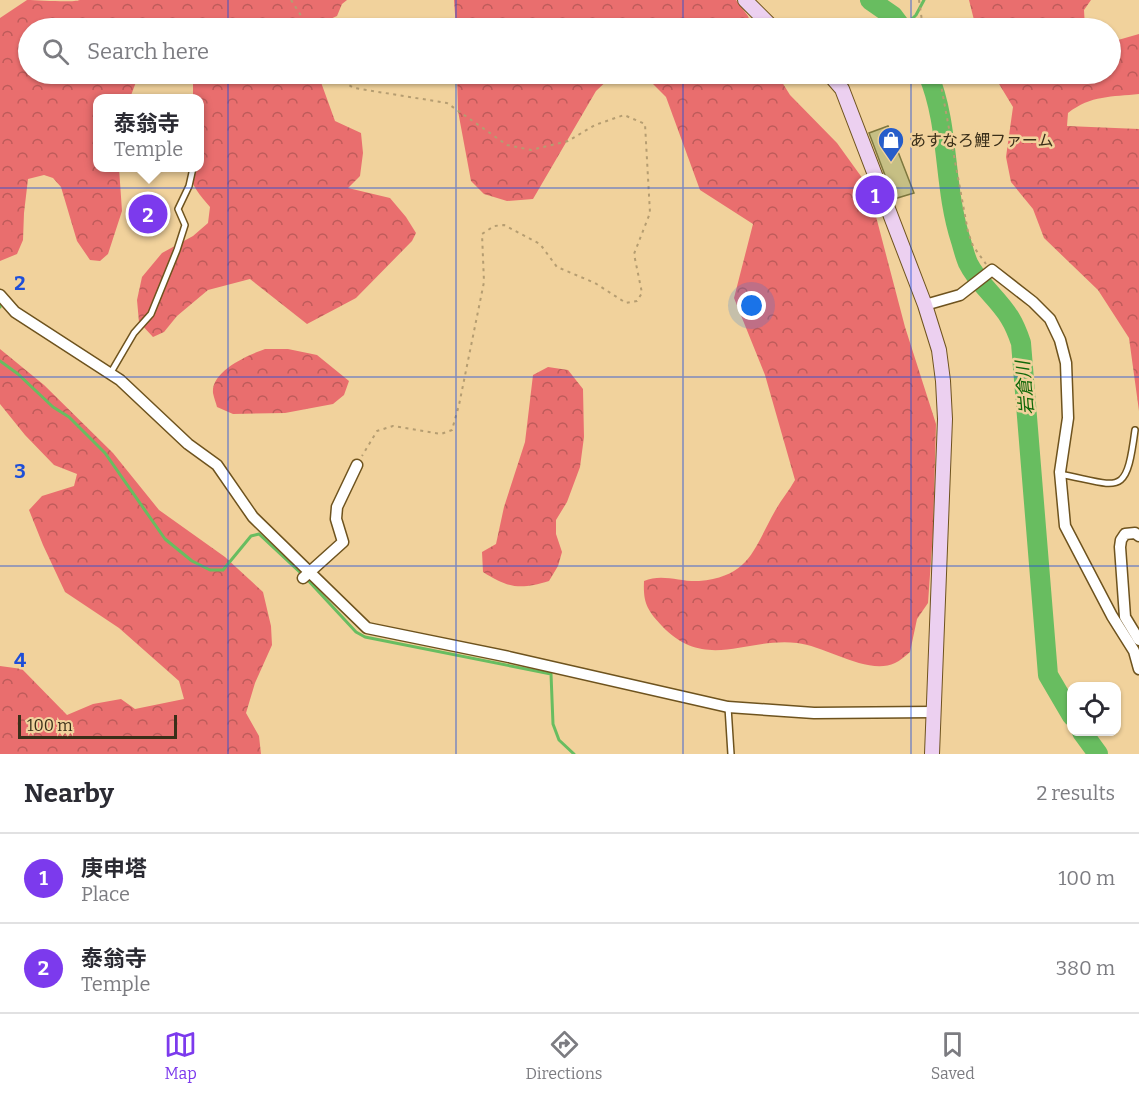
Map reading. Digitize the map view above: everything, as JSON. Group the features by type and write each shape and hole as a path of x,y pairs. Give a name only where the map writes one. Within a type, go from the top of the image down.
{"street":[{"path":"745,0 763,18"},
{"path":"838,84 842,89 925,305 939,350 944,381 945,419 932,754"},
{"path":"925,305 960,295 989,272 1033,302 1050,319 1060,340 1066,363 1068,418 1060,474 1065,526 1112,616 1134,651 1139,669"},
{"path":"0,295 15,312 120,380 188,444 217,465 253,517 306,575 358,621 374,630 509,657 728,707 814,713 934,712"},
{"path":"306,575 343,542 336,519 337,507 357,465"},
{"path":"1139,536 1135,533 1125,534 1120,547 1125,617 1139,640"}],"lane":[{"path":"110,374 134,333 151,314 185,225 178,209 193,172"},
{"path":"1060,474 1112,484 1121,481 1128,470 1135,430"},
{"path":"728,707 731,754"}],"path":[{"path":"291,0 303,18"},
{"path":"919,0 922,18"},
{"path":"347,84 354,88 447,103 507,145 531,150 567,141 595,125 624,115 645,124 650,213 634,254 642,293 637,301 626,303 595,283 556,267 540,244 504,225 494,226 482,234 484,282 452,430 441,434 393,426 377,431 357,465"},
{"path":"941,84 968,232 979,257 989,272"}],"green space":[{"path":"27,0 347,0 342,4 337,16 333,18 18,18 18,84 135,84 132,94 93,94 93,172 119,172 122,211 108,254 100,261 90,260 77,241 61,187 53,178 44,175 28,179 23,240 17,254 0,261 0,18"},
{"path":"454,0 736,0 749,18 455,18"},
{"path":"969,0 1091,0 1084,10 1084,18 974,18"},
{"path":"1139,34 1139,94 1102,98 1085,103 1068,113 1067,126 1139,129 1139,411 1129,338 1098,290 1044,238 1033,209 1011,182 1006,157 1013,107 999,84 1121,84 1121,39"},
{"path":"193,84 322,84 335,121 361,133 363,153 360,176 348,188 390,198 416,233 412,241 356,298 307,324 250,279 208,290 177,316 164,332 153,337 139,322 137,300 142,277 162,253 193,236 208,223 210,207 196,189 190,174 190,172 204,172 204,94 193,94"},
{"path":"457,84 603,84 596,91 533,199 507,201 484,194 471,181 458,111"},
{"path":"653,84 783,84 790,95 837,143 868,186 905,327 936,424 933,532 928,603 917,619 910,652 895,663 872,666 797,643 778,642 727,650 694,647 678,640 662,626 647,606 644,581 664,578 699,581 716,578 740,567 755,549 777,507 795,480 765,375 734,298 753,224 700,190 666,97"},
{"path":"0,349 44,385 113,453 159,510 225,557 263,592 271,626 272,645 255,683 246,713 259,736 261,754 0,754 0,666 22,669 67,715 93,704 121,699 135,709 184,699 179,681 119,628 65,592 29,510 42,496 74,486 77,474 54,465 25,435 0,404"},
{"path":"265,349 288,349 317,355 349,381 344,395 333,404 285,413 233,414 217,407 213,393 218,378 232,365"},
{"path":"548,367 568,370 583,389 584,437 580,467 567,502 556,520 556,534 562,552 558,566 549,581 530,586 514,586 483,572 482,552 496,544 504,507 525,442 533,375"}],"building":[{"name":"あすなろ鯉ファーム","path":"888,126 914,193 894,199 869,133"}],"waterway":[{"name":"岩倉川","path":"870,0 894,18"},
{"path":"913,18 924,0"},
{"name":"岩倉川","path":"932,84 940,114 955,220 966,258 977,278 1010,318 1021,343 1048,675 1067,707"},
{"path":"0,361 18,374 53,407 69,417 105,453 165,539 192,561 210,570 223,570 251,536 259,534 305,577 356,632 365,637 551,674 553,724 559,740 574,754"},
{"name":"岩倉川","path":"1085,736 1098,754"}],"place":[{"name":"あすなろ鯉ファーム","path":"891,163"},
{"name":"庚申塔","path":"875,195"},
{"name":"泰翁寺","path":"148,214"}]}
